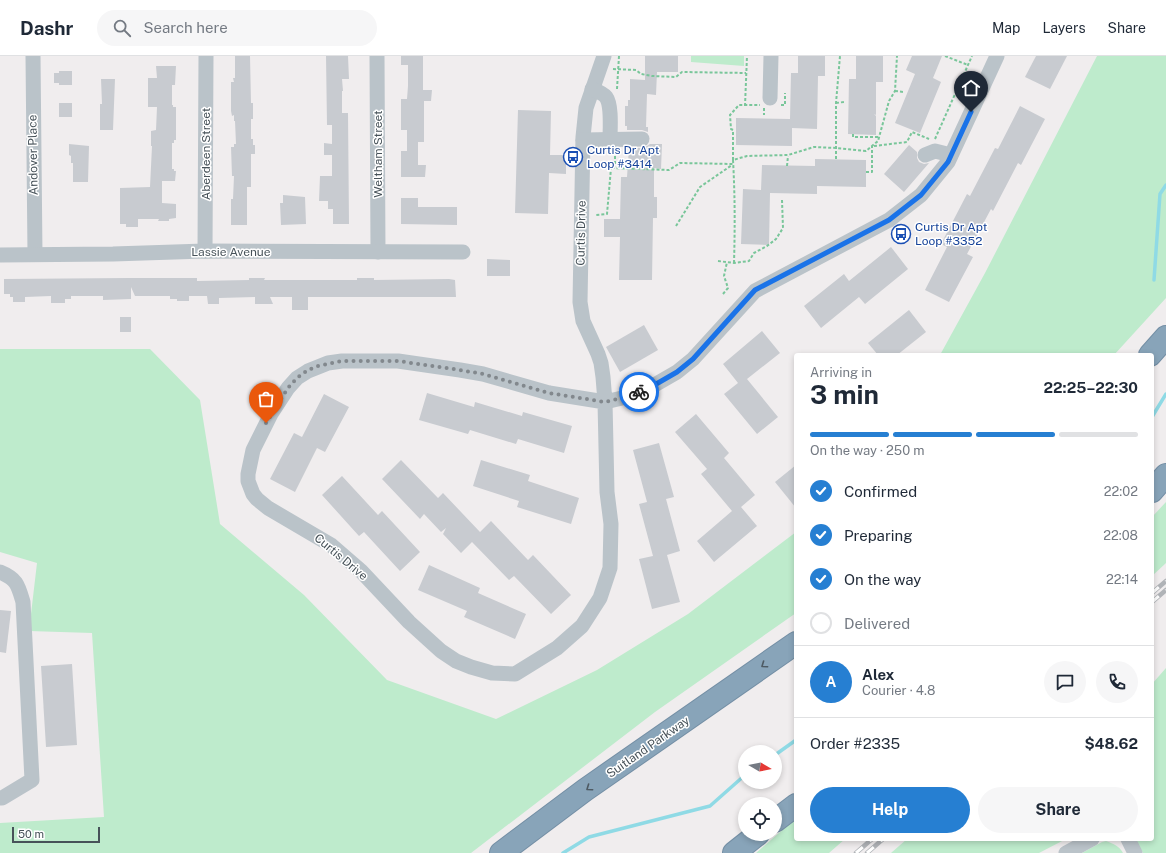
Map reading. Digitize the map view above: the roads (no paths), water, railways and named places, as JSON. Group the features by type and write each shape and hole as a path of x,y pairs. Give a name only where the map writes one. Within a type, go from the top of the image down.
{"highway":[{"path":"1152,353 1166,337"},
{"path":"1154,489 1166,475"},
{"name":"Suitland Parkway","path":"501,853 585,790 794,644"},
{"path":"782,816 794,807"},
{"path":"734,853 749,841"}],"street":[{"name":"Andover Place","path":"33,56 35,254"},
{"name":"Aberdeen Street","path":"206,56 206,251"},
{"name":"Weltham Street","path":"377,56 378,252"},
{"path":"770,98 771,56"},
{"name":"Curtis Drive","path":"602,61 586,108 583,140 580,302 583,320 598,354 603,376 605,402 607,492 611,524 610,568 600,598 582,626 557,648 515,674 492,673 456,661 441,651 409,622 361,572 331,545 268,508 257,499 248,481 249,463 253,450 271,414 288,388 297,378 308,370 342,361 398,361 452,368 483,374 549,393 605,402 622,398 651,387 677,372 693,359 755,290 889,220 921,195 948,162 997,56"},
{"path":"592,89 607,98 609,104 610,140"},
{"path":"583,140 642,139"},
{"path":"925,155 935,151 951,155"},
{"name":"Lassie Avenue","path":"0,255 206,251 463,252"},
{"path":"0,572 8,575 18,585 23,602 32,780 0,798"},
{"path":"1066,853 1088,841"},
{"path":"1129,841 1135,853"}],"waterway":[{"path":"1154,280 1160,194 1166,185"},
{"path":"1154,414 1166,394"},
{"path":"782,750 794,741"},
{"path":"563,853 589,837 710,806 738,781"}],"railway":[{"path":"1154,591 1166,581"},
{"path":"1154,600 1166,590"},
{"path":"856,853 870,841"},
{"path":"867,853 881,841"}],"place":[{"name":"Curtis Dr Apt Loop #3414","path":"573,157"},
{"name":"Curtis Dr Apt Loop #3352","path":"901,234"}]}
